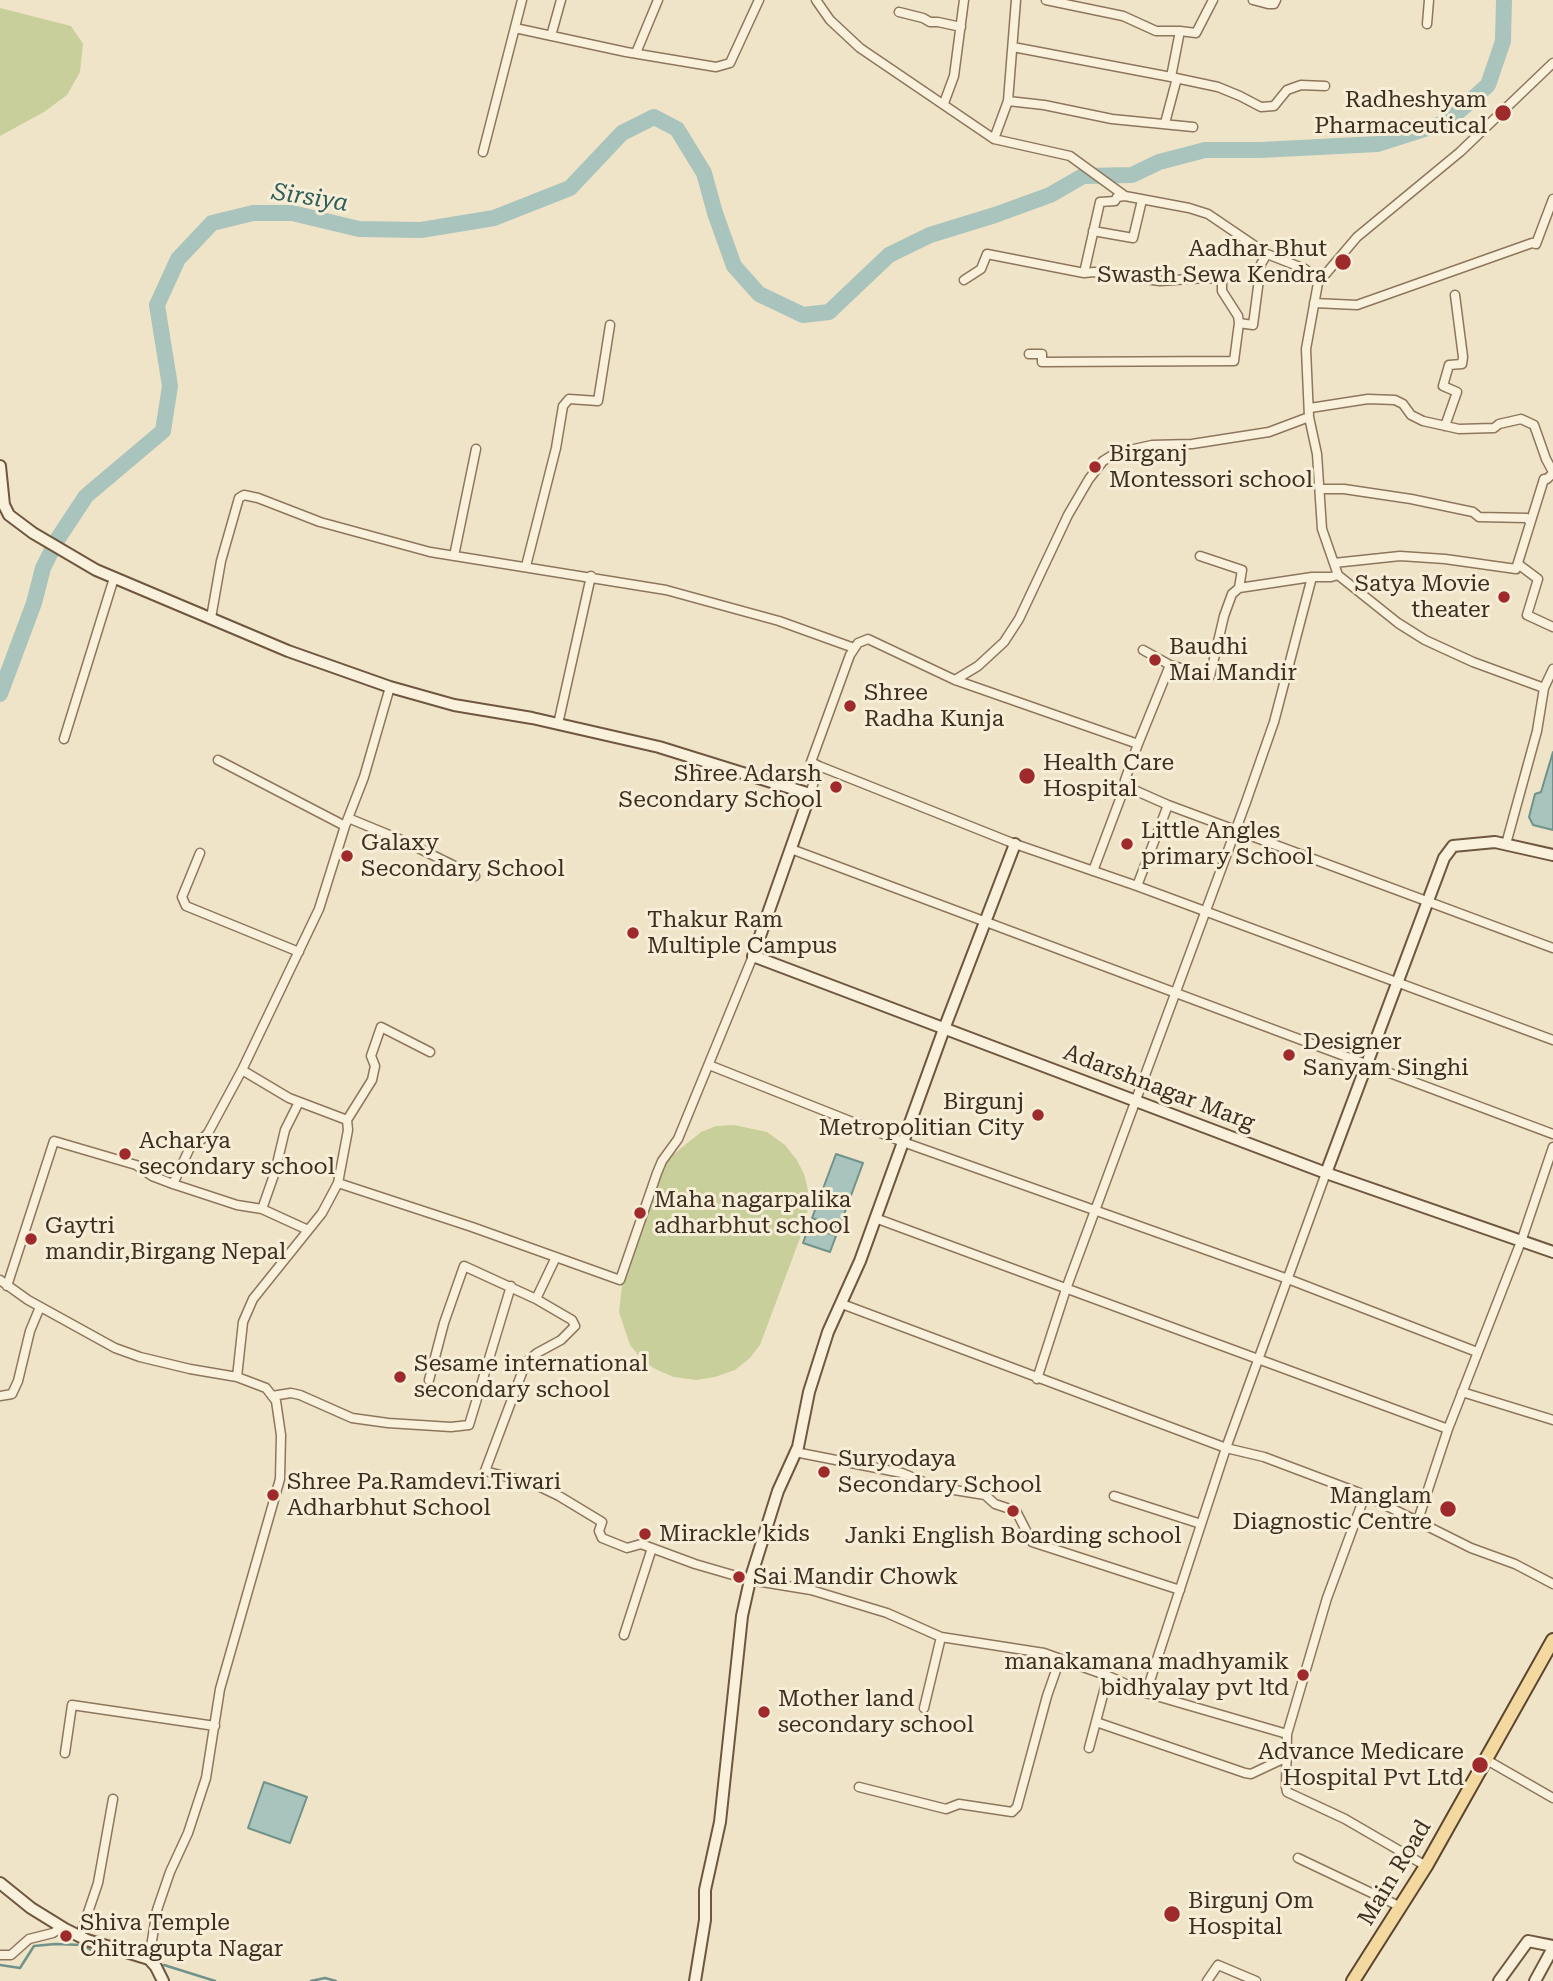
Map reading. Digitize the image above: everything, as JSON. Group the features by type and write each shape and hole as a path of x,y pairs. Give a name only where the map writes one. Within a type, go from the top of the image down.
{"main road":[{"name":"Main Road","path":"1353,1981 1426,1866 1553,1640"}],"street":[{"path":"483,152 522,0"},
{"path":"551,36 561,0"},
{"path":"636,53 657,0"},
{"path":"514,28 716,66 730,63 759,0"},
{"path":"816,0 830,20 860,48 994,139 1070,156 1122,195 1208,214 1267,254 1305,269 1318,283"},
{"path":"944,103 954,76 964,0"},
{"path":"994,139 1008,101 1016,0"},
{"path":"1046,0 1123,16 1156,31 1196,33 1213,0"},
{"path":"1253,0 1268,4 1275,4 1276,0"},
{"path":"1426,24 1429,0"},
{"path":"899,12 930,22 961,27"},
{"path":"1165,124 1180,31"},
{"path":"1013,47 1174,77 1218,88 1261,107 1274,106 1287,90 1301,85 1325,86"},
{"path":"1544,688 1473,662 1425,640 1398,623 1338,575 1322,529 1317,454 1309,412 1306,349 1318,283 1357,237 1460,152 1553,62"},
{"path":"1008,101 1044,105 1112,119 1193,127"},
{"path":"1084,273 1100,202 1115,201 1122,195"},
{"path":"1314,303 1357,305 1448,271 1532,243 1536,244 1553,199"},
{"path":"1093,230 1133,237 1142,200"},
{"path":"964,280 981,269 987,254 1084,273 1160,281 1222,279 1222,291 1238,316 1234,361 1042,362 1042,354 1029,354"},
{"path":"1239,323 1254,325 1261,264 1267,254"},
{"path":"1445,426 1457,392 1443,386 1449,365 1462,364 1463,357 1455,295"},
{"path":"526,566 556,448 563,406 569,399 598,401 610,325"},
{"path":"955,680 978,666 1004,642 1019,619 1068,515 1089,479 1103,461 1116,453 1152,445 1192,444 1269,432 1309,412 1368,399 1395,400 1411,415 1423,421 1459,429 1494,428 1499,424 1521,419 1534,425 1553,472 1548,479 1544,479 1516,569 1400,556 1334,563"},
{"path":"454,556 476,449"},
{"path":"0,466 4,505 9,515 33,533 96,570 288,651 390,687 454,705 558,724 659,747 810,794"},
{"path":"1320,489 1344,489 1411,499 1473,512 1479,517 1527,518 1530,522"},
{"path":"211,618 221,561 239,498 244,495 320,522 400,545 666,590 779,621 854,648"},
{"path":"1143,650 1170,665 1210,676 1224,617 1233,594 1239,588 1242,570 1200,556"},
{"path":"1518,564 1538,579 1527,615 1553,627"},
{"path":"1239,588 1338,575"},
{"path":"558,724 592,576"},
{"path":"1037,1379 1066,1289 1236,830 1273,722 1312,577"},
{"path":"64,739 114,578"},
{"path":"1138,744 955,680 868,639 854,648 811,762 1016,844 1553,1040"},
{"path":"1093,871 1138,744 1170,665"},
{"path":"1506,844 1537,731 1544,688 1553,669"},
{"path":"173,1184 193,1141 201,1140 208,1133 242,1070 319,909 364,777 390,687"},
{"path":"218,760 347,822 404,841 475,876"},
{"path":"338,1183 620,1280 657,1173 678,1139 753,956 819,766"},
{"path":"1125,786 1168,805 1553,948"},
{"path":"1137,886 1168,805"},
{"path":"1146,1693 1226,1448 1444,858 1453,846 1494,842 1553,855"},
{"path":"695,1981 705,1915 705,1890 720,1822 730,1712 742,1616 750,1580 778,1491 795,1452 809,1391 828,1332 842,1304 1016,844"},
{"path":"791,849 1553,1134"},
{"path":"200,853 182,897 186,905 299,952"},
{"name":"Adarshnagar Marg","path":"753,956 1326,1173 1553,1252"},
{"path":"237,1377 243,1322 253,1299 322,1213 338,1183 348,1121 372,1080 375,1066 371,1056 381,1027 430,1052"},
{"path":"709,1065 903,1142 1287,1279 1478,1352"},
{"path":"242,1070 299,1102 348,1121"},
{"path":"262,1209 275,1172 285,1130 299,1102"},
{"path":"149,1959 157,1910 206,1779 220,1689 280,1479 281,1435 276,1401 266,1388 237,1377 190,1369 115,1348 40,1307 4,1283 54,1141 136,1165 152,1176 237,1205 262,1209 308,1230"},
{"path":"1418,1520 1448,1429 1522,1239 1553,1147"},
{"path":"875,1218 1448,1429"},
{"path":"536,1299 556,1257"},
{"path":"429,1380 444,1323 464,1266 536,1299 572,1321 575,1326 561,1340 526,1362 485,1471 534,1484 559,1496 602,1522 599,1531 602,1538 626,1548 642,1544 750,1580 823,1594 887,1613 941,1637 1044,1653 1146,1693 1287,1734"},
{"path":"272,1396 291,1393 300,1395 352,1418 451,1427 469,1425 511,1286"},
{"path":"842,1304 1037,1379 1226,1448 1264,1457 1364,1495 1471,1548 1514,1564 1553,1584"},
{"path":"0,1396 12,1394 19,1381 30,1331 40,1307"},
{"path":"1462,1392 1553,1420"},
{"path":"795,1452 902,1473 936,1487 985,1495 995,1504 1016,1510 1032,1542 1180,1590"},
{"path":"1364,1495 1327,1598 1287,1734 1287,1792 1345,1819 1426,1866"},
{"path":"1114,1496 1201,1524"},
{"path":"624,1635 652,1548"},
{"path":"924,1708 941,1637"},
{"path":"859,1787 946,1809 959,1804 1013,1812 1017,1807 1047,1696 1060,1659"},
{"path":"1089,1748 1108,1676"},
{"path":"65,1753 72,1705 215,1726"},
{"path":"1096,1722 1245,1773 1251,1774 1286,1758"},
{"path":"1486,1759 1553,1798"},
{"path":"80,1936 98,1883 113,1799"},
{"path":"1298,1858 1399,1906"},
{"path":"0,1883 31,1908 62,1927 80,1936 149,1959 163,1981"},
{"path":"0,1955 11,1955 29,1939 53,1933 62,1927"},
{"path":"1499,1981 1528,1941 1553,1947 1535,1981"},
{"path":"1207,1981 1218,1965 1256,1981"}],"green space":[{"path":"0,8 71,26 83,44 80,72 67,95 44,112 0,136"},
{"path":"734,1125 767,1132 785,1145 797,1160 808,1190 808,1209 803,1230 760,1345 750,1358 735,1370 715,1377 696,1380 674,1377 643,1361 630,1345 619,1312 623,1276 662,1169 669,1158 701,1132 716,1126"}],"water":[{"path":"1553,752 1553,830 1533,825 1529,817 1535,794 1541,792"},
{"path":"836,1154 863,1163 839,1228 812,1218"},
{"path":"809,1226 836,1236 830,1252 803,1243"},
{"path":"264,1782 307,1797 290,1843 248,1828"}],"waterway":[{"name":"Sirsiya","path":"0,694 34,603 43,568 57,540 86,496 163,431 170,386 157,305 178,259 212,223 253,213 292,213 359,229 421,230 494,218 570,188 622,133 654,117 677,129 704,173 734,266 759,294 803,315 829,312 889,255 930,235 1050,195 1083,176 1132,175 1159,162 1205,150 1378,144 1447,122 1488,85 1503,41 1504,0"},
{"path":"0,1965 20,1968 34,1946 55,1944 82,1945 91,1950 120,1955"},
{"path":"164,1965 215,1981"},
{"path":"311,1981 325,1978 336,1981"}],"place":[{"name":"Radheshyam Pharmaceutical","path":"1503,113"},
{"name":"Aadhar Bhut Swasth Sewa Kendra","path":"1343,262"},
{"name":"Birganj Montessori school","path":"1095,467"},
{"name":"Satya Movie theater","path":"1504,597"},
{"name":"Baudhi Mai Mandir","path":"1155,660"},
{"name":"Shree Radha Kunja","path":"850,706"},
{"name":"Health Care Hospital","path":"1027,776"},
{"name":"Shree Adarsh Secondary School","path":"836,787"},
{"name":"Little Angles primary School","path":"1127,844"},
{"name":"Galaxy Secondary School","path":"347,856"},
{"name":"Thakur Ram Multiple Campus","path":"633,933"},
{"name":"Designer Sanyam Singhi","path":"1289,1055"},
{"name":"Birgunj Metropolitian City","path":"1038,1115"},
{"name":"Acharya secondary school","path":"125,1154"},
{"name":"Maha nagarpalika adharbhut school","path":"640,1213"},
{"name":"Gaytri mandir,Birgang Nepal","path":"31,1239"},
{"name":"Sesame international secondary school","path":"400,1377"},
{"name":"Suryodaya Secondary School","path":"824,1472"},
{"name":"Shree Pa.Ramdevi.Tiwari Adharbhut School","path":"273,1495"},
{"name":"Manglam Diagnostic Centre","path":"1448,1509"},
{"name":"Janki English Boarding school","path":"1013,1511"},
{"name":"Mirackle kids","path":"645,1534"},
{"name":"Sai Mandir Chowk","path":"739,1577"},
{"name":"manakamana madhyamik bidhyalay pvt ltd","path":"1303,1675"},
{"name":"Mother land secondary school","path":"764,1712"},
{"name":"Advance Medicare Hospital Pvt Ltd","path":"1480,1765"},
{"name":"Birgunj Om Hospital","path":"1172,1914"},
{"name":"Shiva Temple Chitragupta Nagar","path":"66,1936"}]}
